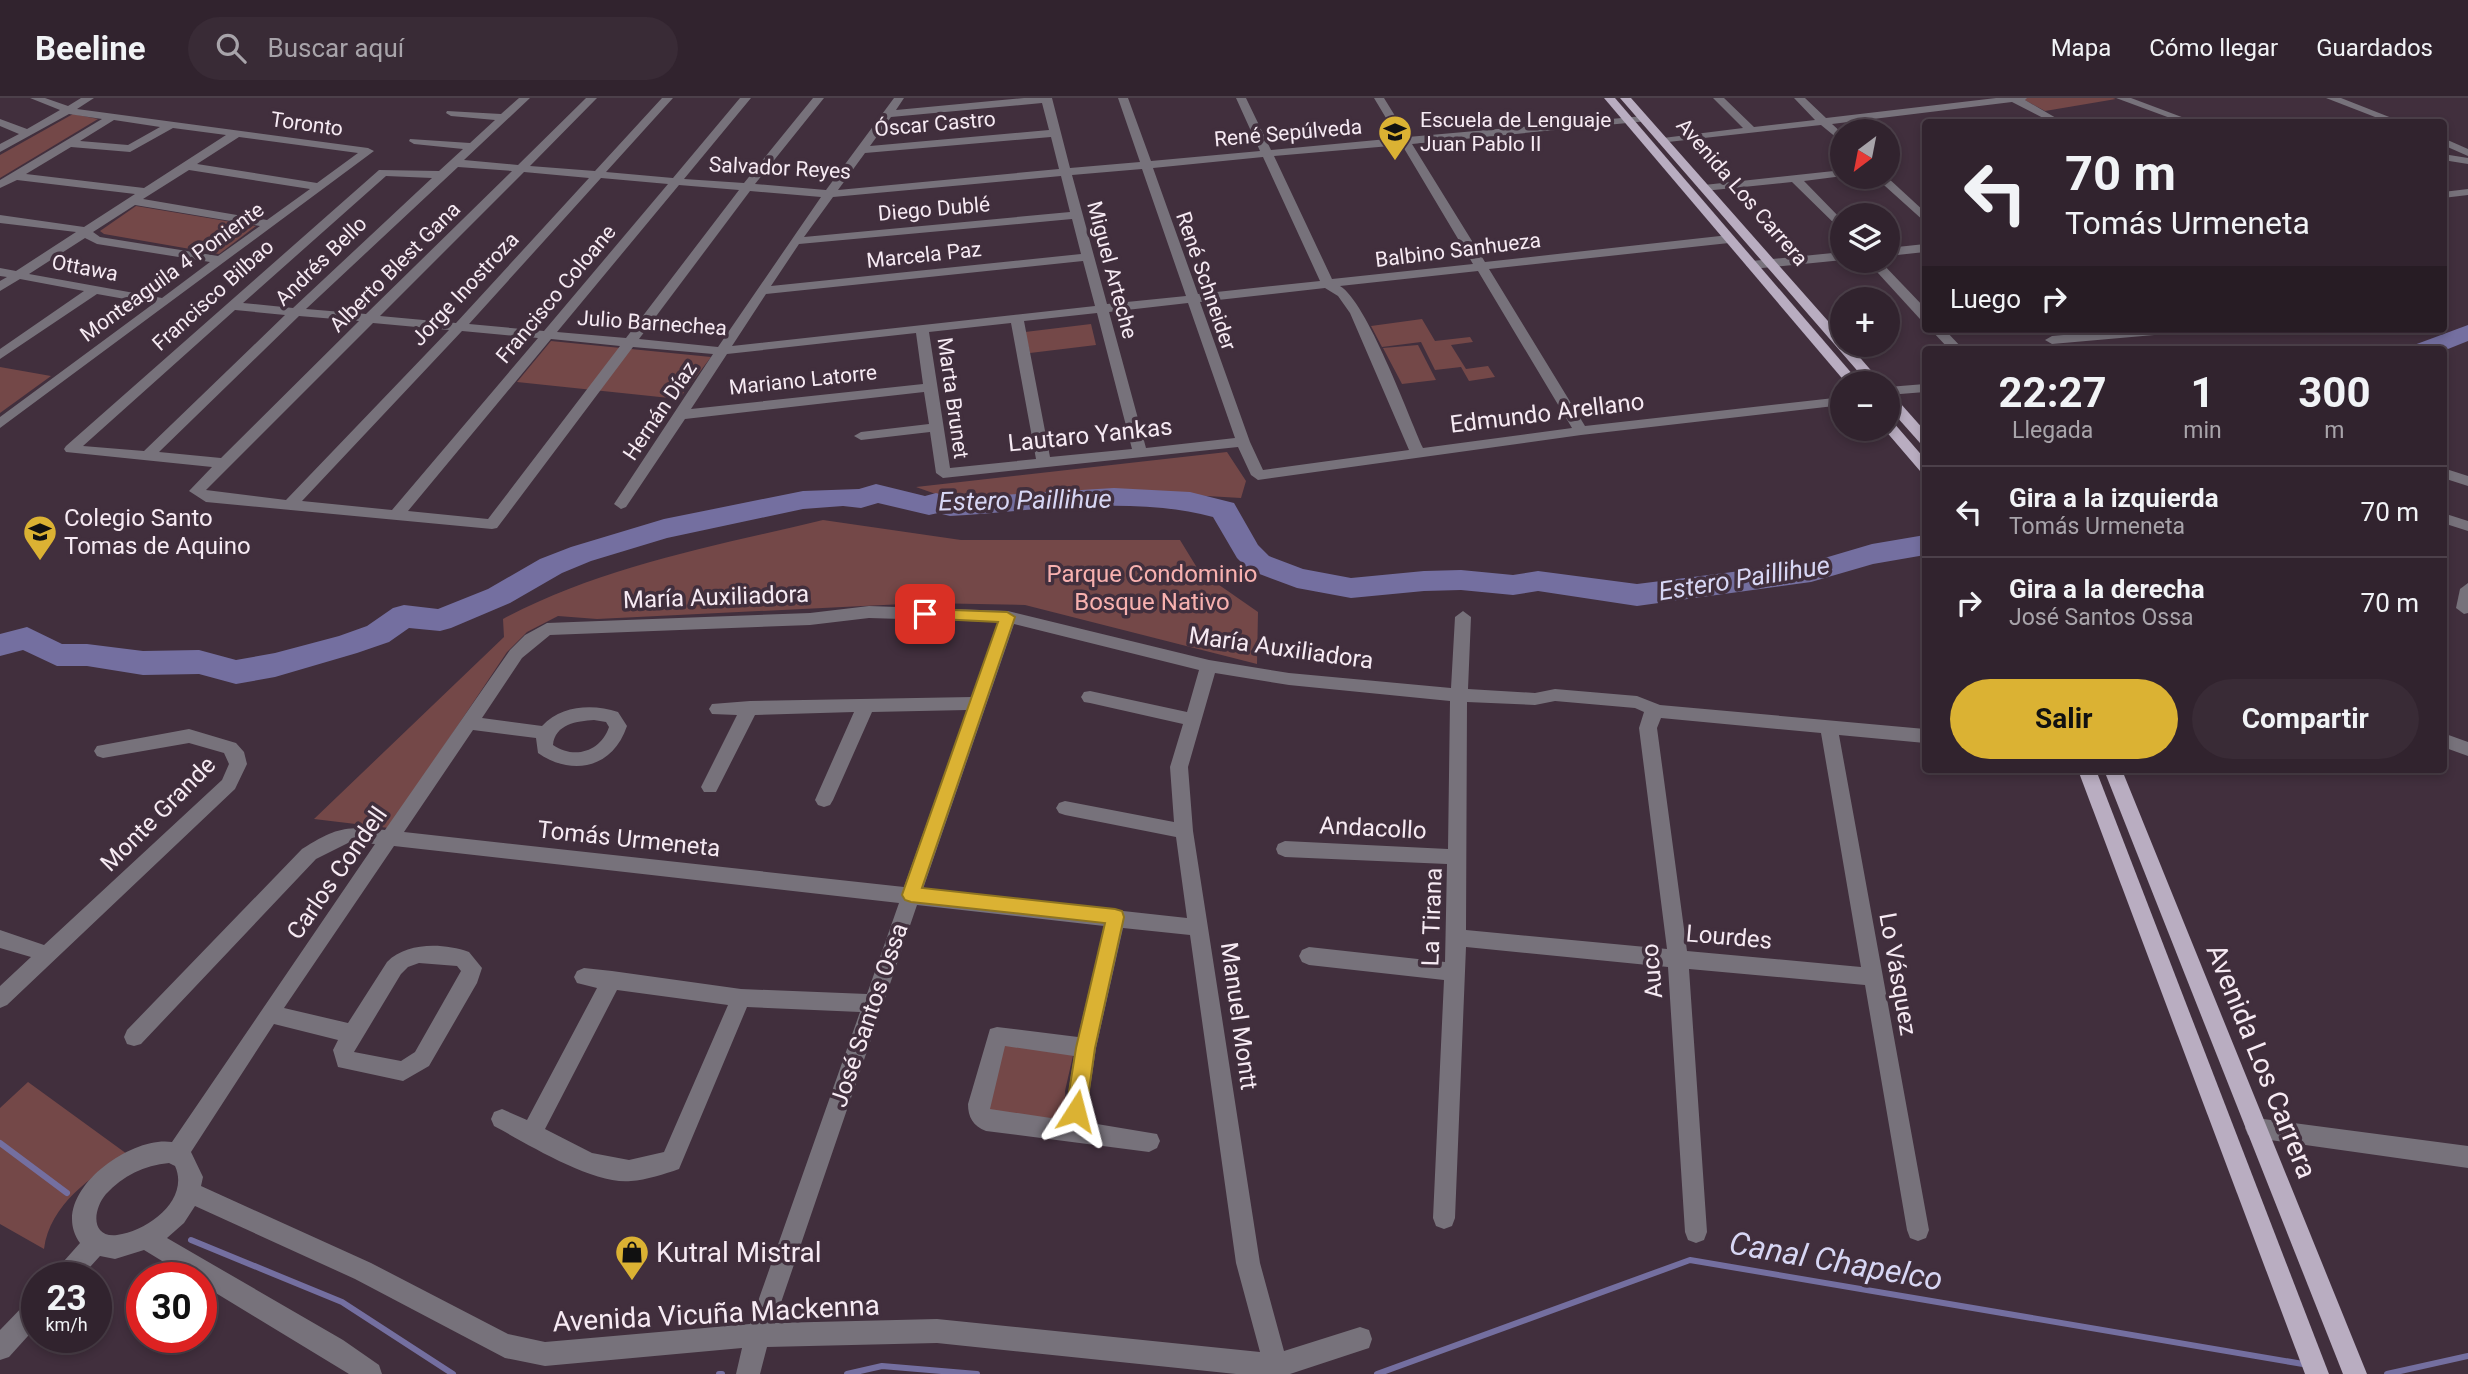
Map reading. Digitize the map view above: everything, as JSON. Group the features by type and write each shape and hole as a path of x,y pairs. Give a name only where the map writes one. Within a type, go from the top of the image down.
{"main road":[{"name":"Avenida Los Carrera","path":"1609,98 1843,371"},
{"name":"Avenida Los Carrera","path":"1625,98 1864,371"},
{"path":"1900,412 1922,437"},
{"path":"1900,439 1922,465"},
{"path":"2088,773 2317,1374"},
{"name":"Avenida Los Carrera","path":"2114,773 2355,1374"}],"street":[{"name":"Toronto","path":"35,98 68,110 368,151"},
{"path":"0,149 89,98"},
{"name":"Andrés Bello","path":"147,456 525,98"},
{"name":"Alberto Blest Gana","path":"289,506 199,494 196,491 592,98"},
{"name":"Jorge Inostroza","path":"289,506 458,328 668,98"},
{"name":"Francisco Coloane","path":"397,514 746,98"},
{"path":"289,506 492,524 747,187 819,98"},
{"name":"Hernán Díaz","path":"621,504 795,241 899,98"},
{"path":"887,114 1046,98"},
{"name":"Miguel Arteche","path":"1046,98 1140,453"},
{"name":"René Schneider","path":"1123,98 1243,442 1258,475"},
{"path":"1241,98 1328,284 1343,293 1356,313 1418,454"},
{"path":"1379,98 1581,431"},
{"path":"1718,98 1752,131"},
{"path":"1799,98 1830,128"},
{"path":"1663,141 2016,98 2053,119"},
{"path":"2121,98 2181,119"},
{"path":"2331,98 2389,119"},
{"path":"451,113 504,118"},
{"path":"0,185 112,117"},
{"name":"René Sepúlveda","path":"1145,166 1644,119"},
{"path":"0,122 27,133"},
{"path":"69,143 130,149 172,125"},
{"name":"Óscar Castro","path":"861,150 1054,133"},
{"path":"0,287 236,134"},
{"path":"414,141 473,147"},
{"path":"2447,144 2467,158"},
{"name":"Monteaguila 4 Poniente","path":"0,424 368,151"},
{"path":"2447,157 2467,158"},
{"name":"Salvador Reyes","path":"455,163 829,194 1145,166"},
{"path":"187,166 320,187"},
{"name":"Francisco Bilbao","path":"147,456 71,449 383,172 442,175"},
{"path":"1704,188 1830,174"},
{"path":"16,176 146,192"},
{"path":"1795,178 1830,214"},
{"path":"1896,189 1919,207"},
{"path":"2447,195 2468,192"},
{"path":"133,201 270,223"},
{"name":"Diego Dublé","path":"795,241 1077,215"},
{"path":"0,219 85,232 97,240 220,260"},
{"name":"Balbino Sanhueza","path":"1192,299 1729,239"},
{"path":"1900,251 1922,248"},
{"name":"Marcela Paz","path":"763,291 1089,257"},
{"path":"1752,265 1830,257"},
{"name":"Ottawa","path":"0,271 163,302"},
{"path":"1884,273 1922,313"},
{"path":"0,355 95,289"},
{"name":"Julio Barnechea","path":"233,306 722,351 1192,299"},
{"path":"1017,318 1044,464"},
{"name":"Marta Brunet","path":"922,329 943,473"},
{"path":"1941,333 1953,346"},
{"path":"2044,333 2057,345 2147,333"},
{"name":"Mariano Latorre","path":"679,415 930,387"},
{"path":"1900,390 1922,387"},
{"name":"Edmundo Arellano","path":"1258,475 1581,431 1830,402"},
{"path":"861,436 936,427"},
{"name":"Lautaro Yankas","path":"943,473 1243,442"},
{"path":"147,456 224,463"},
{"path":"2447,474 2468,481"},
{"path":"2447,519 2468,526"},
{"path":"2464,608 2468,589"},
{"name":"María Auxiliadora","path":"547,629 810,619 869,612 1007,617 1209,666 1289,679 1459,695 1535,699 1555,695 1637,702 1658,711 1922,736"},
{"name":"José Santos Ossa","path":"748,1374 758,1335 1007,617"},
{"name":"La Tirana","path":"1444,1219 1459,857 1459,695 1463,617"},
{"name":"Carlos Condell","path":"177,1154 269,1014 516,654 531,639 547,629"},
{"name":"Manuel Montt","path":"1209,666 1179,767 1184,831 1248,1263 1277,1370"},
{"path":"1090,697 1193,720"},
{"path":"719,709 977,704"},
{"path":"824,800 866,705"},
{"path":"710,787 751,707"},
{"name":"Auco","path":"1658,711 1651,716 1648,727 1678,959 1696,1232"},
{"path":"471,723 546,733"},
{"name":"Lo Vásquez","path":"1829,727 1918,1230"},
{"name":"Monte Grande","path":"0,999 229,784 238,764 235,752 230,748 189,736 103,751"},
{"path":"2447,742 2468,750"},
{"path":"1065,808 1184,831"},
{"name":"Tomás Urmeneta","path":"134,1037 309,854 328,842 350,834 1200,928"},
{"name":"Andacollo","path":"1285,849 1459,857"},
{"path":"1073,1131 1086,1048 1115,917"},
{"name":"Lourdes","path":"1456,938 1872,977"},
{"path":"0,939 47,954"},
{"path":"418,954 462,958 469,962 472,968 470,977 429,1048 412,1067 396,1072 345,1060 343,1050 353,1034 401,961 418,954"},
{"path":"1309,956 1455,972"},
{"path":"584,976 741,999 873,1003"},
{"path":"531,1134 612,980"},
{"path":"502,1119 589,1163 629,1171 671,1161 741,999"},
{"path":"269,1014 353,1034"},
{"path":"1086,1048 997,1036 979,1113 986,1121 1149,1141"},
{"path":"2256,1128 2468,1157"},
{"path":"160,1152 177,1154 183,1158 191,1169 189,1192 174,1216 145,1238 114,1247 96,1242 86,1232 84,1217 90,1199 103,1182 121,1167 141,1156 160,1152"},
{"name":"Avenida Vicuña Mackenna","path":"189,1192 363,1271 505,1346 545,1354 758,1335 937,1331 1277,1370 1360,1339"},
{"path":"145,1238 334,1349 370,1374"},
{"path":"78,1262 96,1242"},
{"path":"0,1348 21,1325"}],"green space":[{"path":"2021,98 2113,98 2116,99 2045,111"},
{"path":"73,114 98,119 0,178 0,155"},
{"path":"136,206 256,226 219,254 104,234 100,231"},
{"path":"1422,319 1435,341 1470,337 1473,342 1451,345 1466,369 1488,366 1495,377 1469,381 1461,367 1435,370 1421,342 1382,347 1371,326"},
{"path":"1091,324 1096,345 1030,353 1025,332"},
{"path":"551,341 711,357 679,399 517,382"},
{"path":"1418,345 1436,380 1402,384 1383,348"},
{"path":"0,367 51,376 0,413"},
{"path":"1227,452 1246,481 1241,498 1121,491 947,498 916,487"},
{"name":"Parque Condominio Bosque Nativo","path":"823,520 961,540 1180,540 1199,571 1258,612 1257,664 1025,605 924,603 597,619 558,616 527,632 507,652 389,828 314,819 504,637 503,619 541,601 619,571"},
{"path":"1011,1041 1074,1051 1065,1091 1067,1116 1055,1124 992,1117 983,1107 1000,1048"},
{"path":"28,1082 127,1154 86,1182 63,1205 54,1218 44,1249 0,1224 0,1108"}],"waterway":[{"name":"Estero Paillihue","path":"2433,346 2468,332"},
{"name":"Estero Paillihue","path":"0,645 27,638 57,655 87,655 143,663 199,662 236,672 275,665 346,645 378,634 404,616 440,620 499,596 551,566 664,529 803,500 843,497 861,499 876,493 929,506 936,502 950,507 1114,497 1190,501 1224,510 1247,551 1259,563 1297,578 1351,588 1424,581 1461,580 1513,585 1538,581 1637,595 1811,572 1872,554 1922,546"},
{"name":"Canal Chapelco","path":"0,1143 67,1193"},
{"name":"Canal Chapelco","path":"191,1240 342,1302 453,1374"},
{"name":"Canal Chapelco","path":"1377,1374 1690,1260 2303,1364"},
{"name":"Canal Chapelco","path":"2387,1374 2468,1356"},
{"path":"847,1374 882,1366 977,1374"}],"place":[{"name":"Escuela de Lenguaje Juan Pablo II","path":"1395,162"},
{"name":"Colegio Santo Tomas de Aquino","path":"40,562"},
{"name":"Kutral Mistral","path":"632,1282"}],"route":[{"path":"925,614 1007,617 911,895 1115,917 1086,1048 1076,1111"}]}
